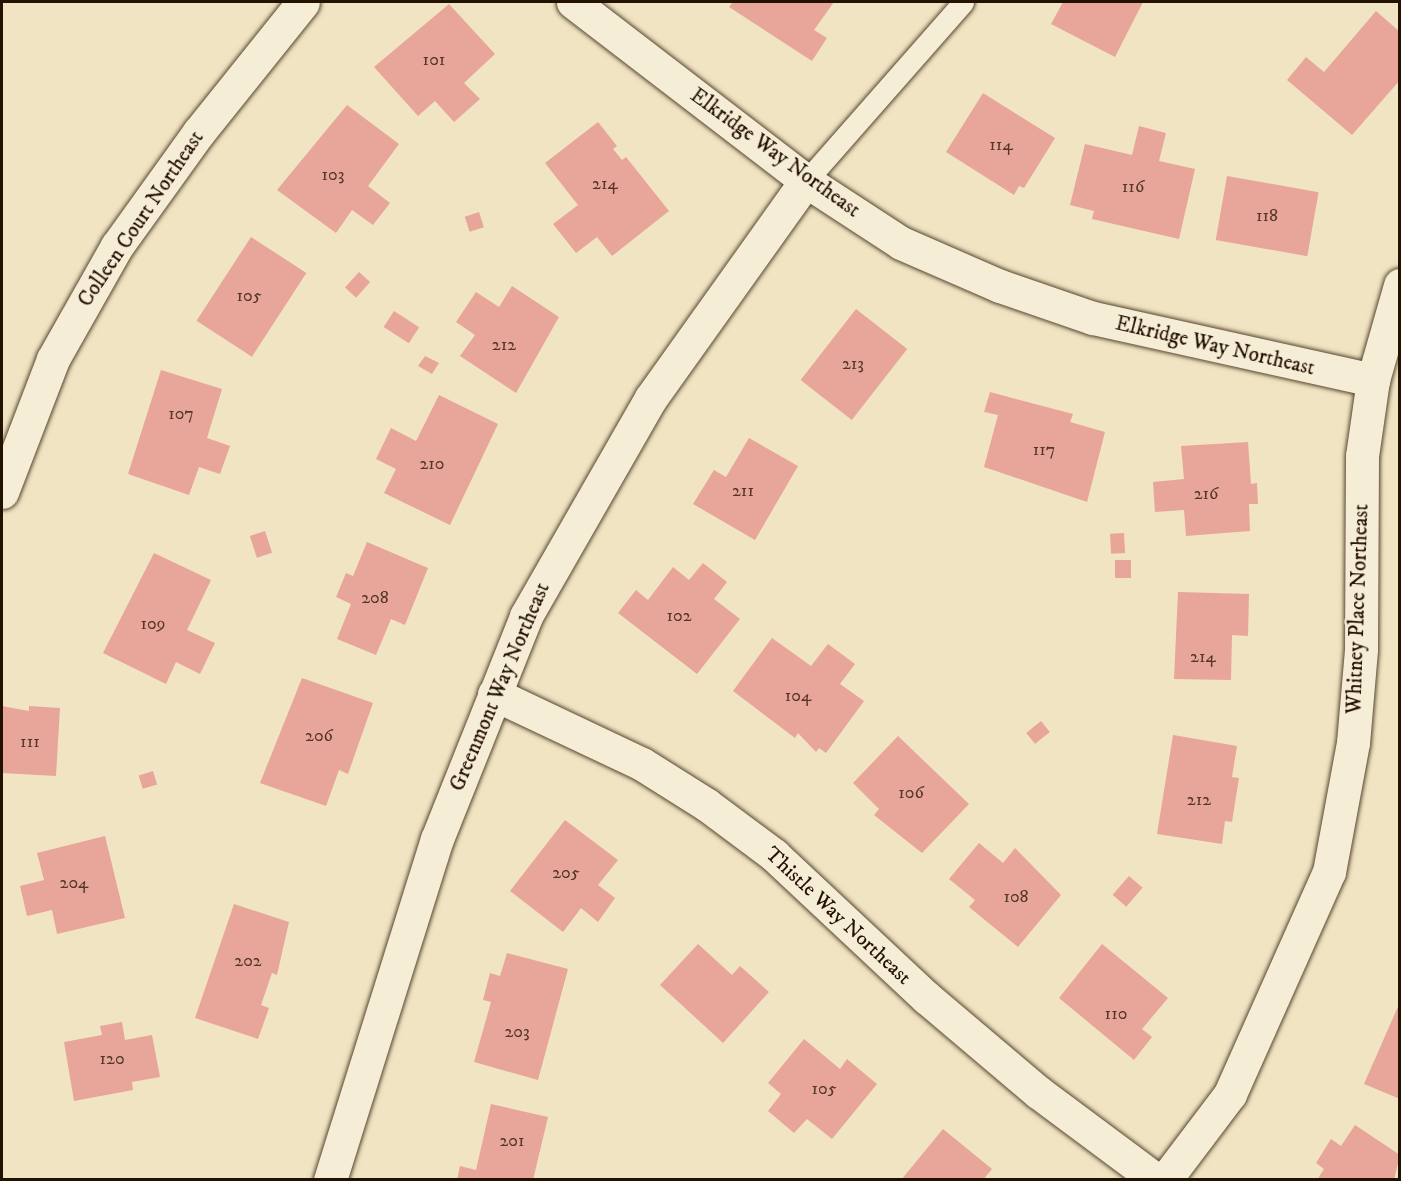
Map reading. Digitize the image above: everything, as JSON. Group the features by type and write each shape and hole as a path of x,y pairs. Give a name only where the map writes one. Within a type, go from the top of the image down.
{"street":[{"name":"Colleen Court Northeast","path":"2,492 53,359 117,246 198,132 303,2"},
{"name":"Elkridge Way Northeast","path":"573,2 806,181 901,243 1010,290 1177,340 1373,380"},
{"name":"Greenmont Way Northeast","path":"330,1179 437,839 526,616 604,471 806,181"},
{"name":"Whitney Place Northeast","path":"1165,1179 1230,1094 1329,872 1353,743 1361,649 1362,456 1373,380 1400,285"},
{"name":"Thistle Way Northeast","path":"494,693 613,748 707,805 774,855 927,998 1038,1092 1156,1179"}],"lane":[{"path":"806,181 963,2"}],"building":[{"path":"733,2 834,2 814,30 827,38 812,61 729,7"},
{"path":"1063,2 1143,2 1115,57 1051,24"},
{"path":"449,4 495,54 464,83 480,99 454,122 435,101 418,116 374,67"},
{"path":"1376,11 1400,32 1400,80 1352,135 1287,80 1306,57 1324,72"},
{"path":"983,93 1055,138 1024,188 1019,186 1014,195 946,152"},
{"path":"347,105 399,144 368,186 390,203 373,225 352,210 336,233 277,190"},
{"path":"598,122 617,146 613,149 622,160 626,157 669,211 612,256 597,237 576,253 553,224 578,205 545,163"},
{"path":"1139,126 1166,133 1159,161 1195,169 1179,239 1092,219 1094,211 1070,205 1085,144 1132,155"},
{"path":"1227,176 1319,192 1307,256 1216,240"},
{"path":"479,212 484,227 470,232 465,217"},
{"path":"251,237 306,273 252,357 197,321"},
{"path":"359,272 370,282 356,298 345,288"},
{"path":"512,286 559,317 516,393 460,356 475,335 456,322 476,292 499,307"},
{"path":"856,309 907,349 852,420 801,380"},
{"path":"394,311 419,327 409,343 384,327"},
{"path":"425,356 439,363 432,374 418,366"},
{"path":"161,370 222,389 207,438 230,446 220,474 199,467 189,495 128,474"},
{"path":"990,392 1073,414 1070,422 1105,432 1087,502 984,467 998,415 984,412"},
{"path":"439,395 498,424 450,525 384,493 396,469 376,459 391,428 416,441"},
{"path":"749,438 798,466 755,540 693,504 714,470 726,477"},
{"path":"1248,442 1251,484 1257,483 1258,504 1249,504 1250,531 1186,536 1184,510 1155,512 1153,482 1184,479 1181,446"},
{"path":"265,531 272,553 257,558 250,536"},
{"path":"1124,533 1125,553 1111,554 1110,534"},
{"path":"367,542 428,568 405,625 391,619 376,655 337,639 351,604 336,597 346,573 353,576"},
{"path":"154,553 211,580 187,630 215,643 200,674 176,662 166,684 103,653"},
{"path":"1115,560 1131,560 1131,578 1115,578"},
{"path":"703,563 727,582 714,599 740,619 697,674 618,613 636,590 648,600 673,567 689,580"},
{"path":"1178,592 1249,594 1248,636 1232,635 1231,680 1174,679"},
{"path":"772,638 811,666 828,644 855,664 840,684 864,701 826,753 819,748 816,752 798,733 795,738 733,691"},
{"path":"302,678 373,703 348,774 339,770 326,806 260,783"},
{"path":"2,706 29,711 29,706 60,708 56,776 2,773"},
{"path":"1041,721 1050,732 1035,744 1026,733"},
{"path":"1173,735 1237,746 1232,777 1239,778 1232,822 1225,821 1222,844 1157,834"},
{"path":"898,736 969,804 922,853 874,815 879,809 853,783"},
{"path":"153,771 157,784 143,789 139,775"},
{"path":"565,820 618,860 598,885 615,898 598,922 581,908 563,932 510,891"},
{"path":"105,836 125,918 57,934 52,910 27,916 20,886 44,880 37,853"},
{"path":"979,843 1003,863 1015,848 1061,895 1018,947 969,907 975,900 949,879"},
{"path":"1129,876 1143,888 1126,907 1113,895"},
{"path":"234,904 289,922 277,975 272,973 261,1005 269,1008 258,1039 195,1018"},
{"path":"698,944 732,975 740,966 769,992 723,1043 660,985"},
{"path":"1102,944 1168,998 1142,1029 1152,1037 1134,1060 1059,998"},
{"path":"507,953 568,969 538,1080 474,1062 491,1002 483,1000 490,973 500,976"},
{"path":"1400,1002 1400,1099 1364,1084"},
{"path":"122,1022 125,1040 152,1035 160,1077 132,1082 133,1090 74,1101 64,1042 102,1035 100,1026"},
{"path":"804,1039 840,1069 847,1059 877,1084 832,1139 807,1119 794,1133 768,1111 781,1094 768,1083"},
{"path":"491,1104 548,1117 533,1180 457,1180 460,1166 476,1170"},
{"path":"1355,1125 1400,1155 1394,1180 1317,1180 1324,1169 1316,1163 1331,1139 1341,1146"},
{"path":"943,1129 992,1169 983,1180 901,1180"}]}
